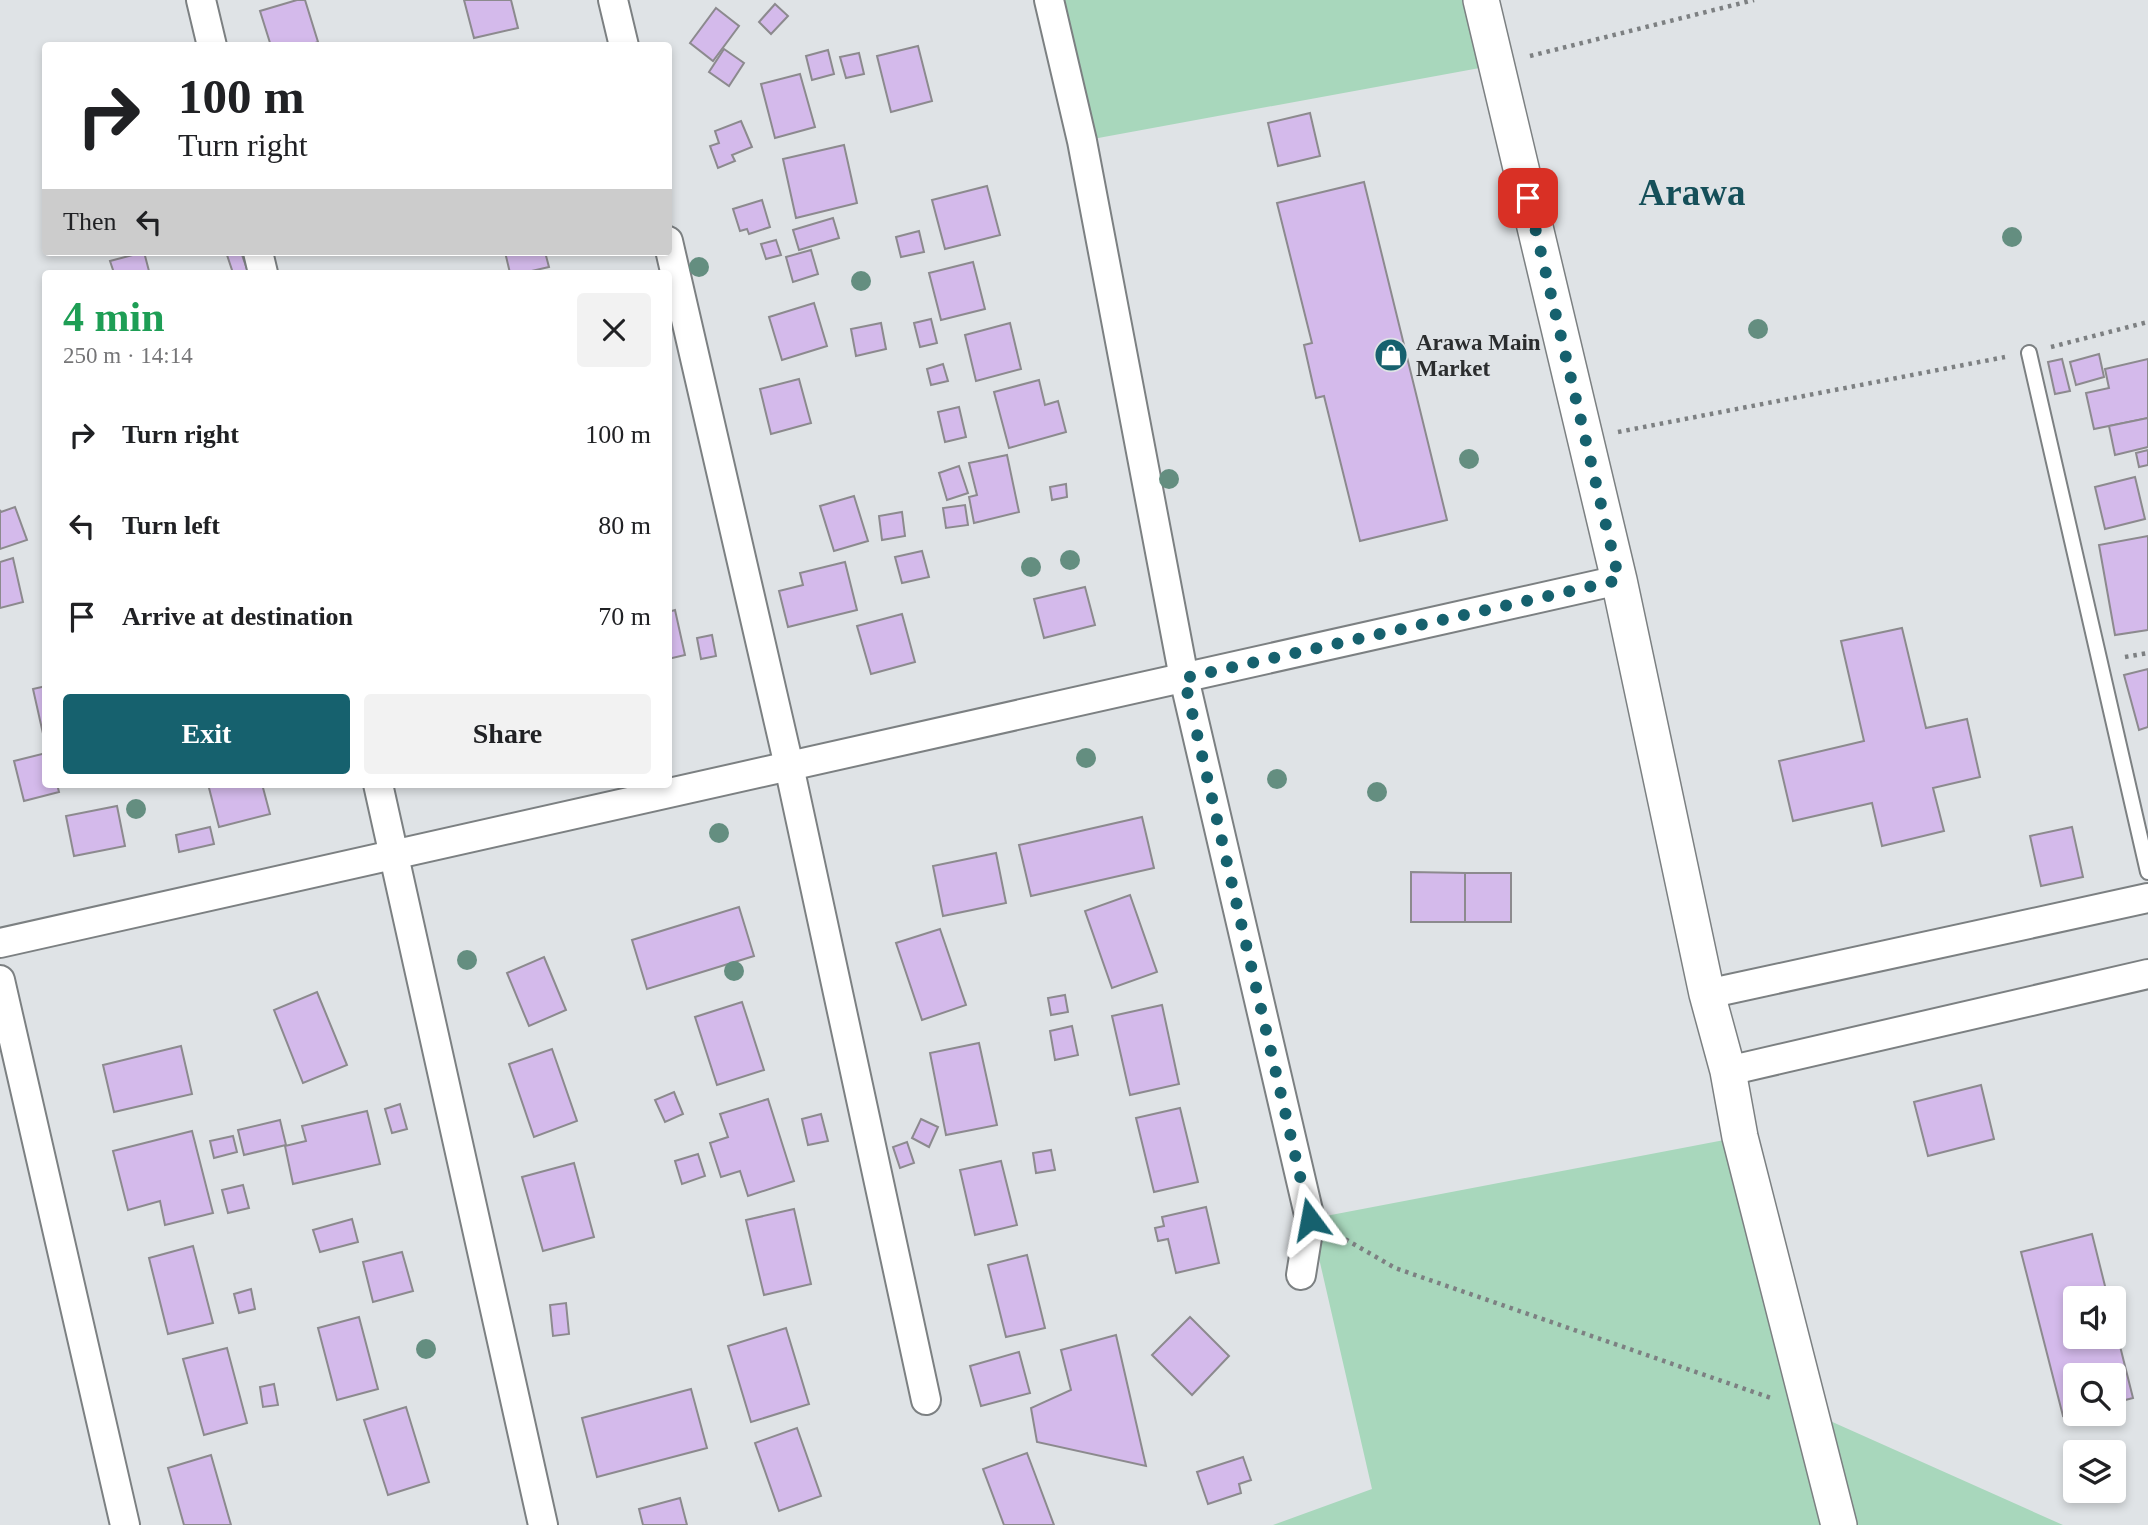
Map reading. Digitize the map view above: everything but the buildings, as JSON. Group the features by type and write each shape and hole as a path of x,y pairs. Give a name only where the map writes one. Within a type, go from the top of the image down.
{"street":[{"path":"201,0 211,42"},
{"path":"613,0 623,42"},
{"path":"1049,0 1082,141 1184,678 1310,1219 1301,1275"},
{"path":"1481,0 1619,580 1707,994 1728,1071 1740,1137 1839,1525"},
{"path":"671,256 789,766 926,1400"},
{"path":"0,943 1619,580"},
{"path":"379,788 543,1525"},
{"path":"1707,994 2148,898"},
{"path":"1728,1071 2148,974"},
{"path":"0,980 125,1525"}],"lane":[{"path":"2029,353 2148,872"}],"path":[{"path":"1496,65 1754,0"},
{"path":"1586,438 2029,353 2148,322"},
{"path":"1310,1219 1395,1268 1810,1412"}],"green space":[{"path":"1049,0 1481,0 1496,65 1082,141"},
{"path":"1740,1137 1810,1412 2063,1525 1273,1525 1372,1489 1310,1219"}],"place":[{"name":"Arawa Main Market","path":"1391,355"}],"district":[{"name":"Arawa","path":"1692,192"}],"route":[{"path":"1310,1219 1184,678 1619,580 1528,198"}]}
